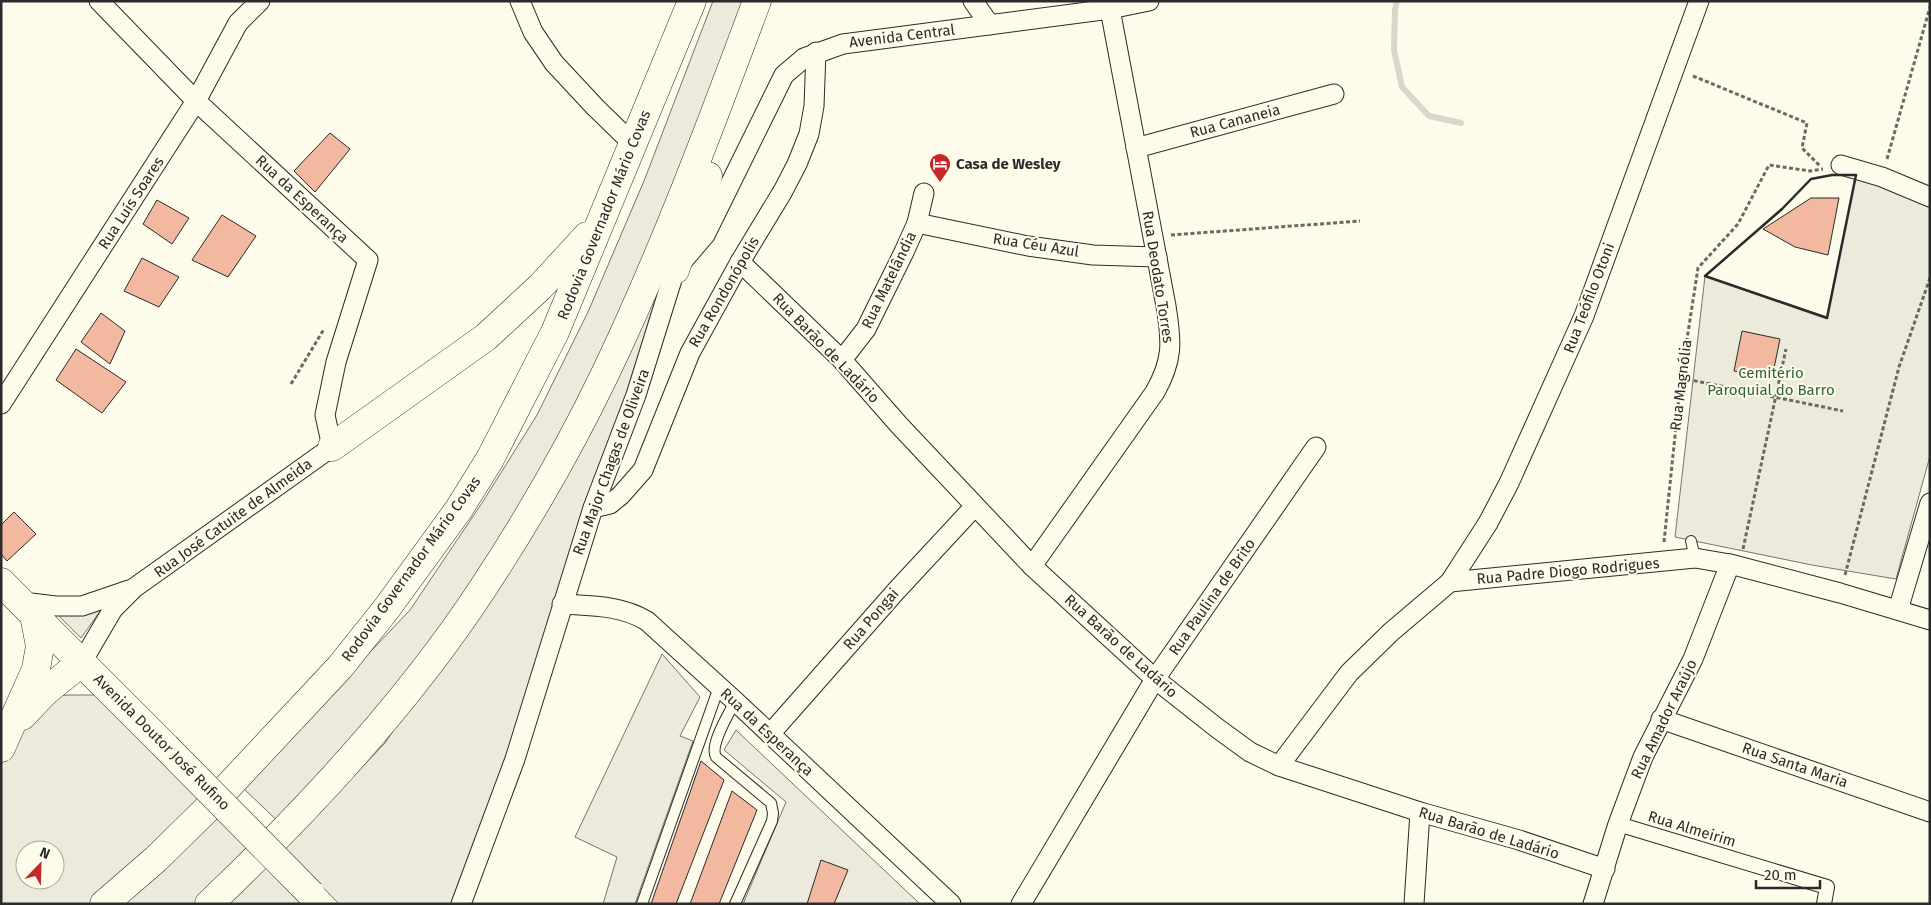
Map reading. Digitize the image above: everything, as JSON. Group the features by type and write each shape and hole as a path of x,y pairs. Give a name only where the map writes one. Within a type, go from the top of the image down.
{"main road":[{"path":"209,904 253,861 368,739 406,695 482,589 551,476 604,376 642,294 716,113 757,1"},
{"name":"Rodovia Governador Mário Covas","path":"104,904 156,859 207,809 340,667 387,608 458,509 490,459 555,332 688,10"},
{"path":"676,270 712,161 715,146 716,113"},
{"path":"332,447 486,337 540,287 599,224"},
{"name":"Avenida Doutor José Rufino","path":"1,582 316,899"},
{"path":"6,738 36,669 40,646 28,609"},
{"path":"6,738 46,691 82,662"}],"street":[{"name":"Rua da Esperança","path":"99,1 196,101 368,260 336,362 325,415 332,447"},
{"name":"Rua Luís Soares","path":"1,404 196,101 238,23 260,1"},
{"path":"520,1 534,32 554,63 633,144"},
{"path":"972,1 990,25"},
{"name":"Avenida Central","path":"816,52 843,44 990,25 1078,7 1110,9 1149,1"},
{"name":"Rua Teófilo Otoni","path":"1450,582 1501,499 1584,316 1698,1"},
{"name":"Rua Deodato Torres","path":"1032,566 1131,428 1155,392 1165,374 1169,361 1169,326 1110,9"},
{"name":"Rua Rondonópolis","path":"592,508 610,504 621,495 643,470 690,353 740,262 783,192 797,164 809,134 814,106 816,52"},
{"name":"Rua Major Chagas de Oliveira","path":"461,904 515,759 592,508 636,395 676,270 705,235 784,74 798,62 816,52"},
{"name":"Rua Cananeia","path":"1136,148 1334,94"},
{"path":"1841,165 1882,177 1930,197"},
{"name":"Rua Matelândia","path":"842,360 866,329 917,223 924,193"},
{"name":"Rua Céu Azul","path":"917,223 1028,246 1093,254 1157,257"},
{"name":"Rua Barão de Ladário","path":"740,262 842,360 899,425 1032,566 1156,679 1250,752 1278,766 1420,812 1519,840 1605,868"},
{"name":"Rua José Catuite de Almeida","path":"82,662 113,609 134,588 332,447"},
{"name":"Rua Paulina de Brito","path":"1021,904 1156,679 1316,447"},
{"path":"1898,610 1930,503"},
{"name":"Rua Pongai","path":"770,734 897,590 975,506"},
{"name":"Rua Padre Diogo Rodrigues","path":"1450,582 1662,562 1693,549 1736,558 1840,593 1930,620"},
{"name":"Rua Amador Araújo","path":"1593,904 1618,824 1643,757 1693,659 1736,558"},
{"path":"1278,766 1349,673 1391,632 1450,582"},
{"name":"Rua José Catuite de Almeida","path":"28,609 82,606 134,588"},
{"name":"Rua da Esperança","path":"562,604 620,609 640,617 735,701 951,904"},
{"name":"Rua Santa Maria","path":"1661,719 1930,812"},
{"path":"1414,904 1420,812"},
{"name":"Rua Almeirim","path":"1618,824 1827,887 1824,904"}],"lane":[{"path":"642,904 719,687"},
{"path":"735,701 715,744 714,754 716,758 771,803 773,814 772,821 735,904"}],"path":[{"path":"1882,177 1930,7"},
{"path":"1674,68 1807,123 1802,148 1822,169 1841,165"},
{"name":"Rua Magnólia","path":"1662,562 1681,378 1698,268 1738,224 1769,165 1810,171 1822,169"},
{"path":"1153,236 1360,221"},
{"path":"1840,593 1899,367 1930,278"},
{"path":"1736,558 1786,349"},
{"path":"1681,378 1843,411"}],"green space":[{"path":"713,1 743,1 679,180 563,434 507,533 373,731 286,829 242,787 410,610 482,503 537,415 588,312 644,181"},
{"path":"697,175 480,855 451,904 339,904 285,848 385,743 563,477"},
{"name":"Cemitério Paroquial do Barro","path":"1856,175 1930,200 1930,456 1896,579 1812,565 1675,537 1705,276 1827,317"},
{"path":"103,607 81,638 58,615"},
{"path":"662,654 700,697 680,736 693,741 635,904 603,904 617,857 575,837"},
{"path":"100,695 210,802 92,904 1,904 1,765 12,743 44,697"},
{"path":"736,730 920,904 743,904 786,802 724,750"},
{"path":"219,811 260,856 212,904 113,904"},
{"path":"271,860 313,904 226,904"}],"building":[{"path":"330,133 350,149 315,192 294,171"},
{"path":"1811,198 1839,198 1828,255 1795,247 1763,229"},
{"path":"157,200 189,218 172,244 143,224"},
{"path":"222,215 256,236 228,277 192,260"},
{"path":"142,258 179,277 159,307 124,291"},
{"path":"101,313 125,331 110,364 81,342"},
{"path":"1742,331 1780,339 1772,378 1734,371"},
{"path":"76,349 126,382 102,413 56,380"},
{"path":"14,512 36,534 7,561 1,554 1,525"},
{"path":"701,761 724,780 676,904 651,904"},
{"path":"732,791 757,810 719,904 690,904"},
{"path":"821,860 848,870 834,904 807,904"}],"waterway":[{"path":"1397,1 1395,9 1394,50 1402,87 1429,116 1461,123"}],"wall":[{"path":"1832,175 1856,175 1827,318 1705,276 1782,209 1811,179 1832,175"}],"place":[{"name":"Casa de Wesley","path":"940,183"}]}
